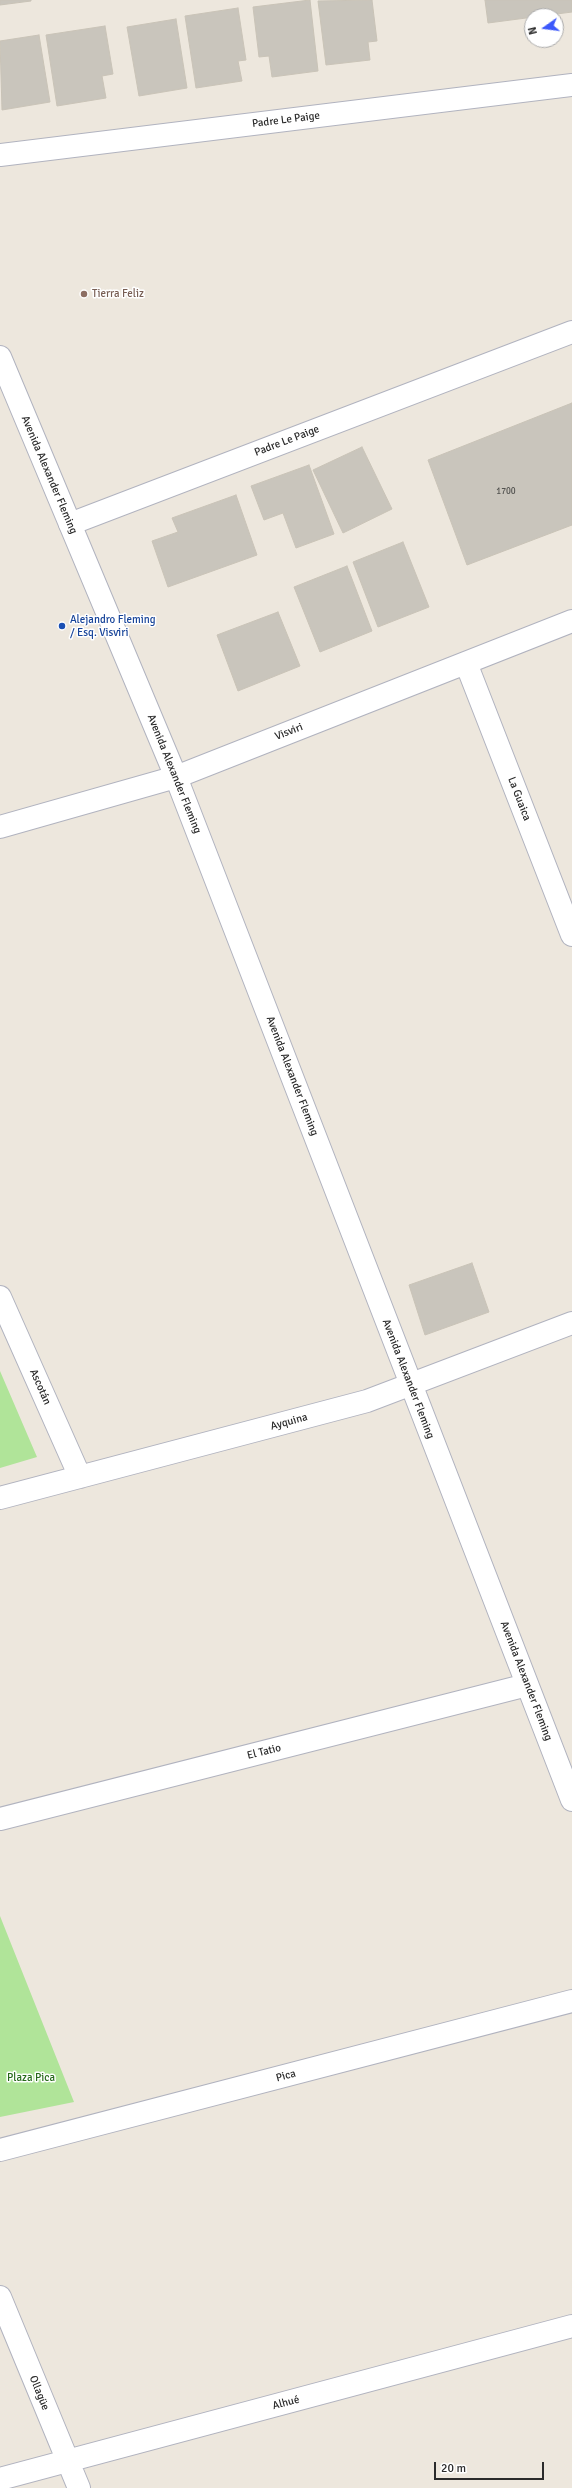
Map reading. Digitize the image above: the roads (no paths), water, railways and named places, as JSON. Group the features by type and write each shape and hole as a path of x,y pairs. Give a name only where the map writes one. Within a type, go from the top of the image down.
{"street":[{"name":"Padre Le Paige","path":"0,155 572,85"},
{"name":"Padre Le Paige","path":"70,524 572,332"},
{"name":"Avenida Alexander Fleming","path":"0,357 176,777 572,1800"},
{"name":"Visviri","path":"0,827 176,777 572,621"},
{"name":"La Guaica","path":"466,663 572,935"},
{"name":"Ascotán","path":"0,1297 80,1477"},
{"name":"Ayquina","path":"0,1498 367,1401 411,1386 572,1324"},
{"name":"El Tatio","path":"0,1820 527,1685"},
{"name":"Pica","path":"0,2150 572,2001"},
{"name":"Ollagüe","path":"0,2297 79,2488"},
{"name":"Alhué","path":"0,2479 572,2326"}],"place":[{"name":"Tierra Feliz","path":"84,294"},
{"name":"Alejandro Fleming / Esq. Visviri","path":"62,626"}],"park label":[{"name":"Plaza Pica","path":"31,2078"}]}
